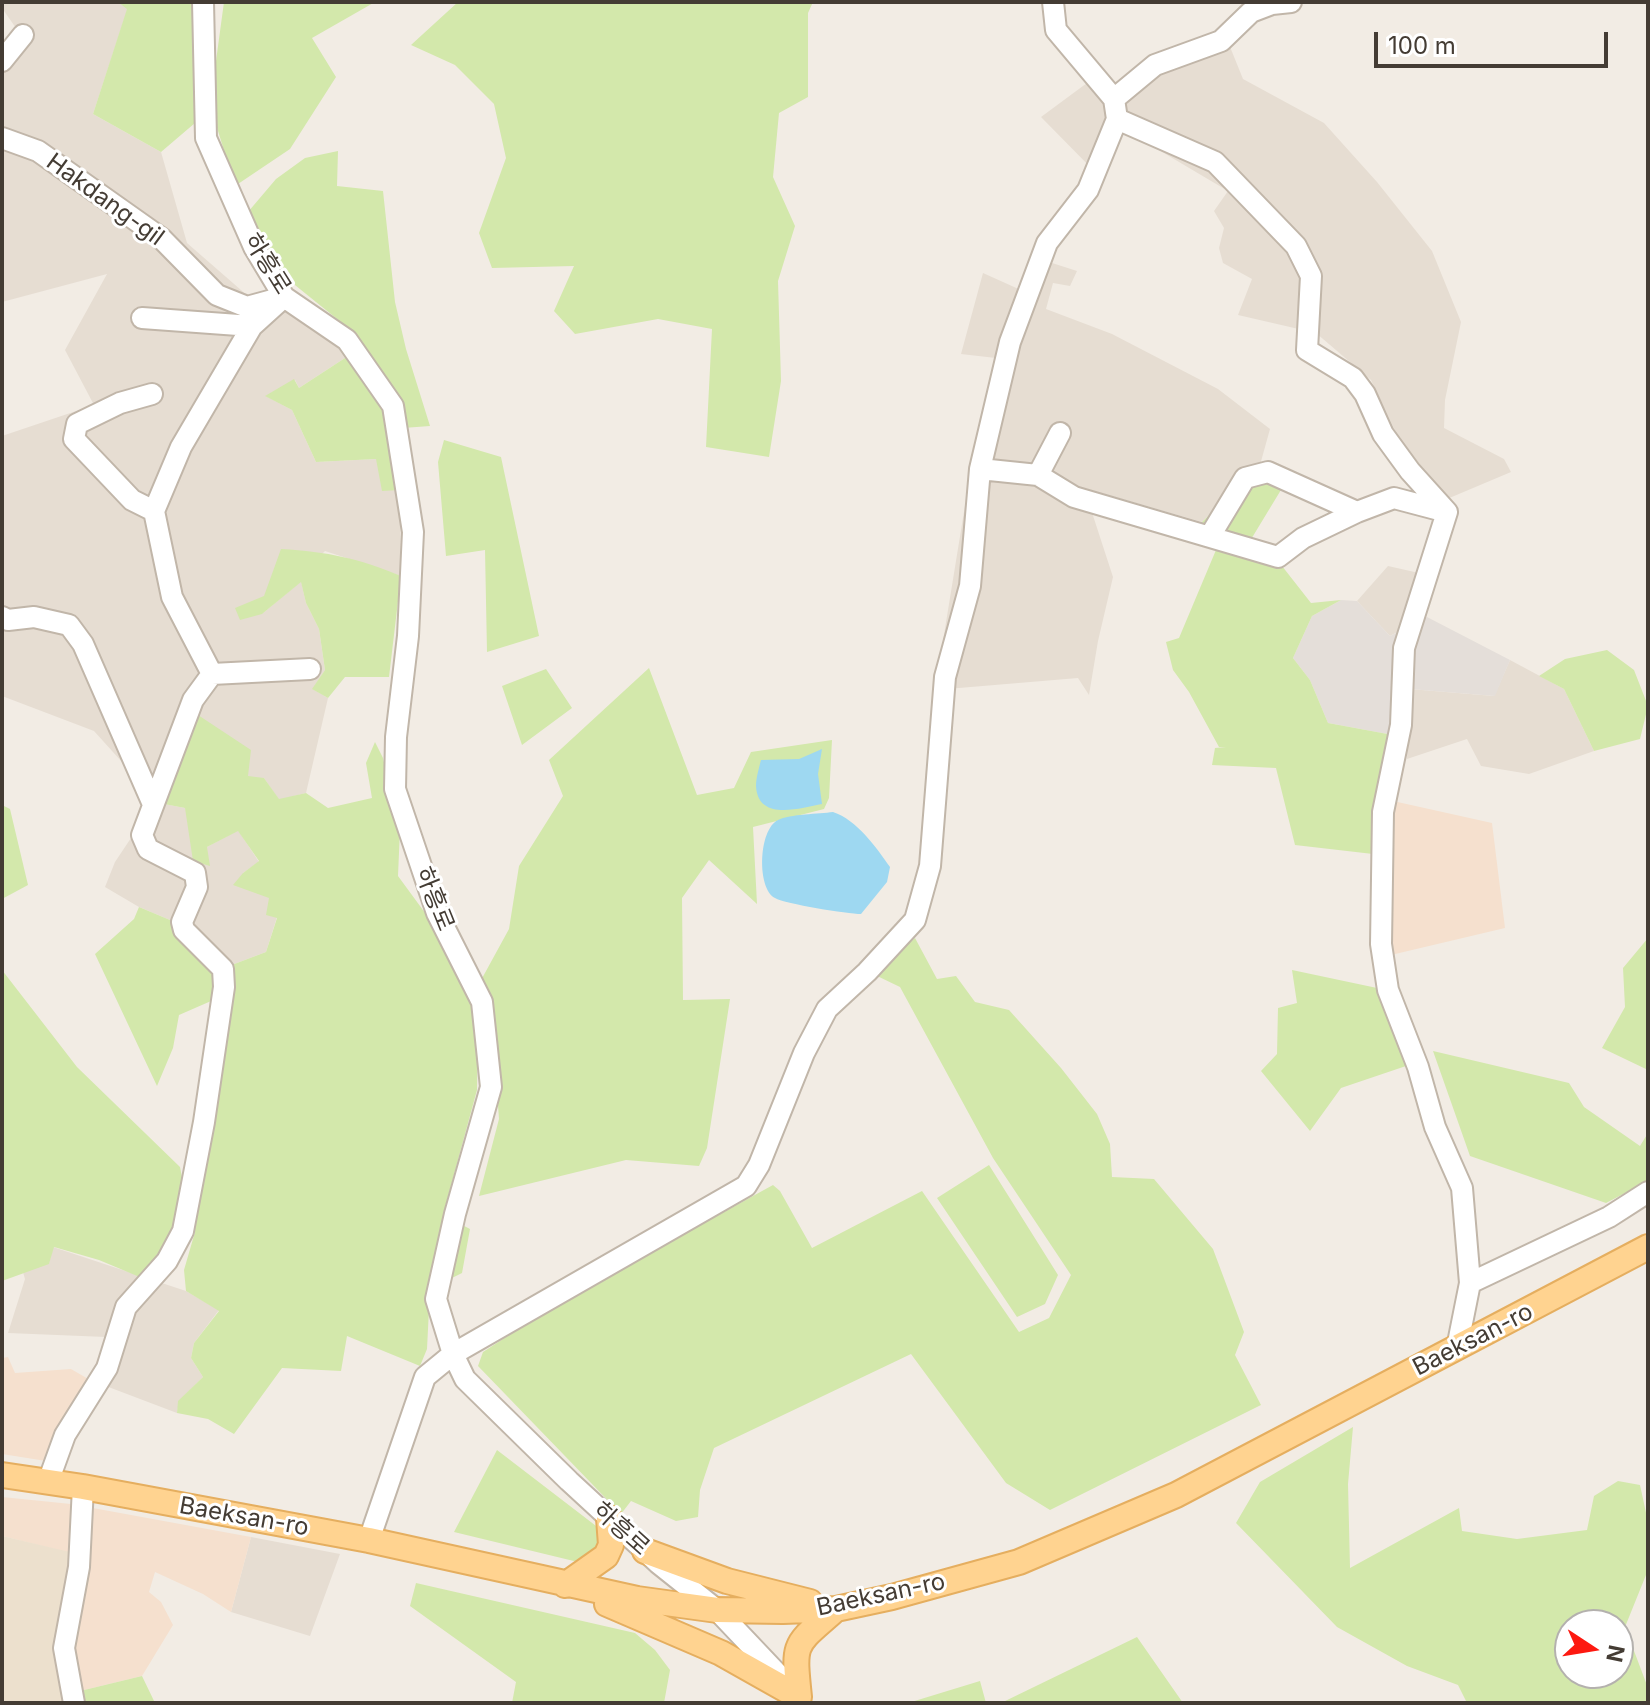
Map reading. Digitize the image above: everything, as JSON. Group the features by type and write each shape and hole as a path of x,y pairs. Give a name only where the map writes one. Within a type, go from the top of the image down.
{"main road":[{"name":"Baeksan-ro","path":"2,1475 369,1540 637,1599 717,1610 836,1609 892,1597 1032,1556 1176,1495 1648,1247"},
{"path":"565,1585 606,1556 611,1545 609,1518"},
{"path":"645,1551 727,1581 836,1609"},
{"path":"565,1585 721,1653 802,1700"},
{"path":"802,1700 796,1650 801,1640 836,1609"}],"street":[{"name":"하흥로","path":"203,2 206,138 254,247 284,297 347,340 393,406 413,532 408,636 396,737 395,789 437,913 482,1002 491,1087 455,1214 436,1299 453,1354 465,1379 609,1518 717,1610 802,1700"},
{"path":"1053,2 1056,30 1116,109 1215,162 1296,246 1311,276 1307,350 1353,378 1365,394 1383,434 1410,471 1447,512"},
{"path":"369,1540 425,1377 453,1354 746,1186 759,1165 804,1053 827,1009 867,972 915,920 930,866 945,677 970,586 980,469 1010,342 1047,243 1088,190 1116,109 1155,65 1221,41 1251,12 1272,4 1291,2"},
{"path":"2,61 23,35"},
{"name":"Hakdang-gil","path":"2,138 38,151 161,238 217,295 247,307 284,297"},
{"path":"212,674 172,597 154,511 181,447 252,326 284,297"},
{"path":"142,318 252,326"},
{"path":"152,394 120,403 77,424 74,439 132,500 154,511"},
{"path":"1038,475 1060,433"},
{"path":"980,469 1038,475 1074,497 1278,557 1303,538 1394,498 1447,512"},
{"path":"1210,536 1245,478 1268,472 1357,512"},
{"path":"1447,512 1404,648 1401,725 1383,812 1381,944 1388,990 1418,1067 1435,1127 1462,1188 1470,1283 1457,1348"},
{"path":"2,617 8,620 34,617 69,625 83,644 152,802"},
{"path":"212,674 310,669"},
{"path":"48,1482 65,1435 107,1368 126,1307 167,1261 183,1231 204,1122 224,987 223,969 184,930 182,922 197,887 195,873 148,849 142,835 193,700 212,674"},
{"path":"1470,1283 1609,1217 1648,1192"},
{"path":"74,1703 64,1648 79,1567 83,1487"}],"shaded area":[{"path":"2,2 118,2 128,8 93,114 161,152 187,243 249,297 289,310 348,356 299,388 295,380 266,396 292,410 316,462 376,459 400,490 401,576 325,551 262,614 301,581 306,603 319,629 325,670 313,689 328,698 306,793 279,800 264,778 160,803 185,808 207,847 238,830 259,862 243,873 270,898 277,917 266,952 229,966 216,977 170,920 139,907 105,887 115,862 159,803 94,731 2,696 2,436 94,405 65,350 107,274 2,302 2,72 29,40 18,31 2,8"},
{"path":"1224,32 1243,79 1324,123 1377,182 1432,251 1461,322 1445,400 1444,428 1504,459 1511,472 1447,499 1398,437 1371,380 1316,333 1238,315 1252,279 1223,263 1219,248 1224,228 1214,211 1228,191 1125,130 1101,178 1041,117 1087,83 1116,89"},
{"path":"1049,262 1077,271 1070,286 1053,283 1046,309 1112,334 1218,389 1270,429 1260,465 1202,522 1084,488 1113,577 1089,695 1078,678 935,690 969,481 996,358 961,354 983,273 1023,291"},
{"path":"1388,566 1419,573 1403,629 1390,636 1357,601"},
{"path":"1341,600 1357,601 1390,636 1427,617 1510,660 1495,696 1410,689 1393,735 1328,723 1310,680 1293,658 1312,616"},
{"path":"1510,660 1564,689 1594,751 1529,774 1481,766 1467,739 1407,759 1410,689 1494,696"},
{"path":"1393,801 1492,823 1505,928 1391,955"},
{"path":"53,1247 186,1291 219,1310 194,1343 191,1358 203,1377 179,1401 177,1413 90,1380 106,1337 8,1333 25,1279 23,1272 49,1263"},
{"path":"8,1357 15,1373 71,1369 90,1380 46,1461 2,1454 2,1358"},
{"path":"2,1497 71,1504 251,1537 231,1612 203,1594 155,1572 149,1592 161,1602 173,1625 142,1676 76,1692 58,1652 74,1554 2,1536"},
{"path":"2,1536 74,1553 68,1703 2,1703"},
{"path":"251,1537 340,1554 310,1636 231,1612"}],"green space":[{"path":"118,2 192,2 195,123 161,152 93,114 127,9"},
{"path":"224,2 375,2 312,38 336,77 290,149 235,186 210,105"},
{"path":"458,2 813,2 808,13 808,97 779,113 773,177 795,226 778,281 781,381 769,457 706,447 712,329 658,319 575,334 554,311 574,266 492,268 479,233 506,158 494,104 455,65 411,45"},
{"path":"338,151 337,186 383,191 395,302 430,426 403,428 374,362 352,331 280,273 248,212 276,179 305,158"},
{"path":"348,356 389,413 400,490 382,491 376,459 316,462 292,410 265,396 294,379 299,388"},
{"path":"444,440 501,457 539,636 487,652 485,550 446,556 438,462"},
{"path":"1260,465 1287,480 1250,541 1260,563 1282,566 1311,603 1341,600 1312,616 1293,658 1310,680 1328,723 1393,735 1373,854 1295,845 1276,768 1212,765 1215,748 1226,747 1219,747 1189,692 1173,670 1166,642 1179,638 1216,550 1202,522"},
{"path":"281,549 342,557 401,576 389,677 345,677 328,698 312,689 325,670 319,629 306,603 301,582 262,614 240,620 235,608 264,596"},
{"path":"1607,650 1634,670 1648,706 1640,739 1594,751 1564,689 1539,676 1565,659"},
{"path":"649,668 697,795 734,788 751,752 832,740 829,798 824,809 753,827 757,904 709,860 682,898 683,1000 730,999 707,1148 699,1166 626,1160 479,1196 499,1119 491,1009 480,982 509,929 519,866 563,796 549,760"},
{"path":"546,669 572,708 522,745 502,686"},
{"path":"198,715 251,750 248,776 264,778 279,799 306,793 328,808 372,798 366,763 375,742 383,758 400,829 398,876 431,921 472,994 478,1023 477,1090 443,1215 470,1229 462,1273 430,1289 427,1349 420,1366 347,1336 341,1371 282,1368 234,1434 208,1419 177,1413 178,1401 203,1377 191,1358 194,1343 219,1311 186,1291 184,1270 195,1232 192,1225 229,966 266,952 277,918 266,915 269,898 233,885 259,861 238,831 207,847 210,866 193,861 185,808 159,803"},
{"path":"2,805 10,809 28,885 2,899"},
{"path":"139,907 170,920 216,977 218,998 179,1015 173,1048 157,1086 95,954 134,919"},
{"path":"915,938 937,979 956,976 975,1002 1009,1010 1061,1068 1097,1114 1110,1144 1112,1177 1154,1179 1213,1249 1244,1332 1235,1355 1261,1405 1050,1510 1006,1483 911,1354 714,1448 700,1490 698,1517 676,1521 631,1501 621,1514 478,1366 483,1352 555,1305 773,1185 780,1191 812,1248 922,1191 1019,1332 1049,1318 1071,1275 993,1158 900,987 873,974"},
{"path":"1648,938 1648,1070 1602,1048 1625,1007 1623,968"},
{"path":"2,970 77,1067 180,1167 185,1193 175,1232 142,1278 99,1260 54,1247 49,1264 2,1281"},
{"path":"1292,970 1377,988 1406,1066 1341,1088 1310,1131 1261,1071 1277,1054 1278,1008 1297,1003"},
{"path":"1433,1051 1569,1083 1584,1107 1640,1146 1648,1133 1648,1181 1606,1203 1470,1156"},
{"path":"989,1165 1058,1275 1045,1304 1017,1317 937,1198"},
{"path":"1353,1427 1348,1484 1350,1568 1459,1508 1462,1531 1517,1539 1587,1530 1594,1496 1618,1481 1640,1485 1648,1522 1648,1570 1632,1609 1554,1609 1554,1689 1634,1689 1634,1651 1648,1688 1648,1703 1467,1703 1458,1685 1407,1666 1337,1627 1236,1523 1260,1482"},
{"path":"497,1450 600,1529 601,1545 582,1563 454,1532"},
{"path":"416,1583 635,1633 655,1650 670,1670 664,1703 512,1703 516,1682 410,1606"},
{"path":"1137,1637 1183,1703 1001,1703"},
{"path":"142,1676 155,1703 78,1703 76,1692"},
{"path":"980,1681 986,1703 908,1703"}],"water":[{"path":"822,749 818,774 822,804 792,810 772,809 764,805 756,786 761,760 799,759"},
{"path":"833,812 858,828 890,867 887,882 861,914 781,900 769,892 765,883 762,859 771,826 790,816"}]}
